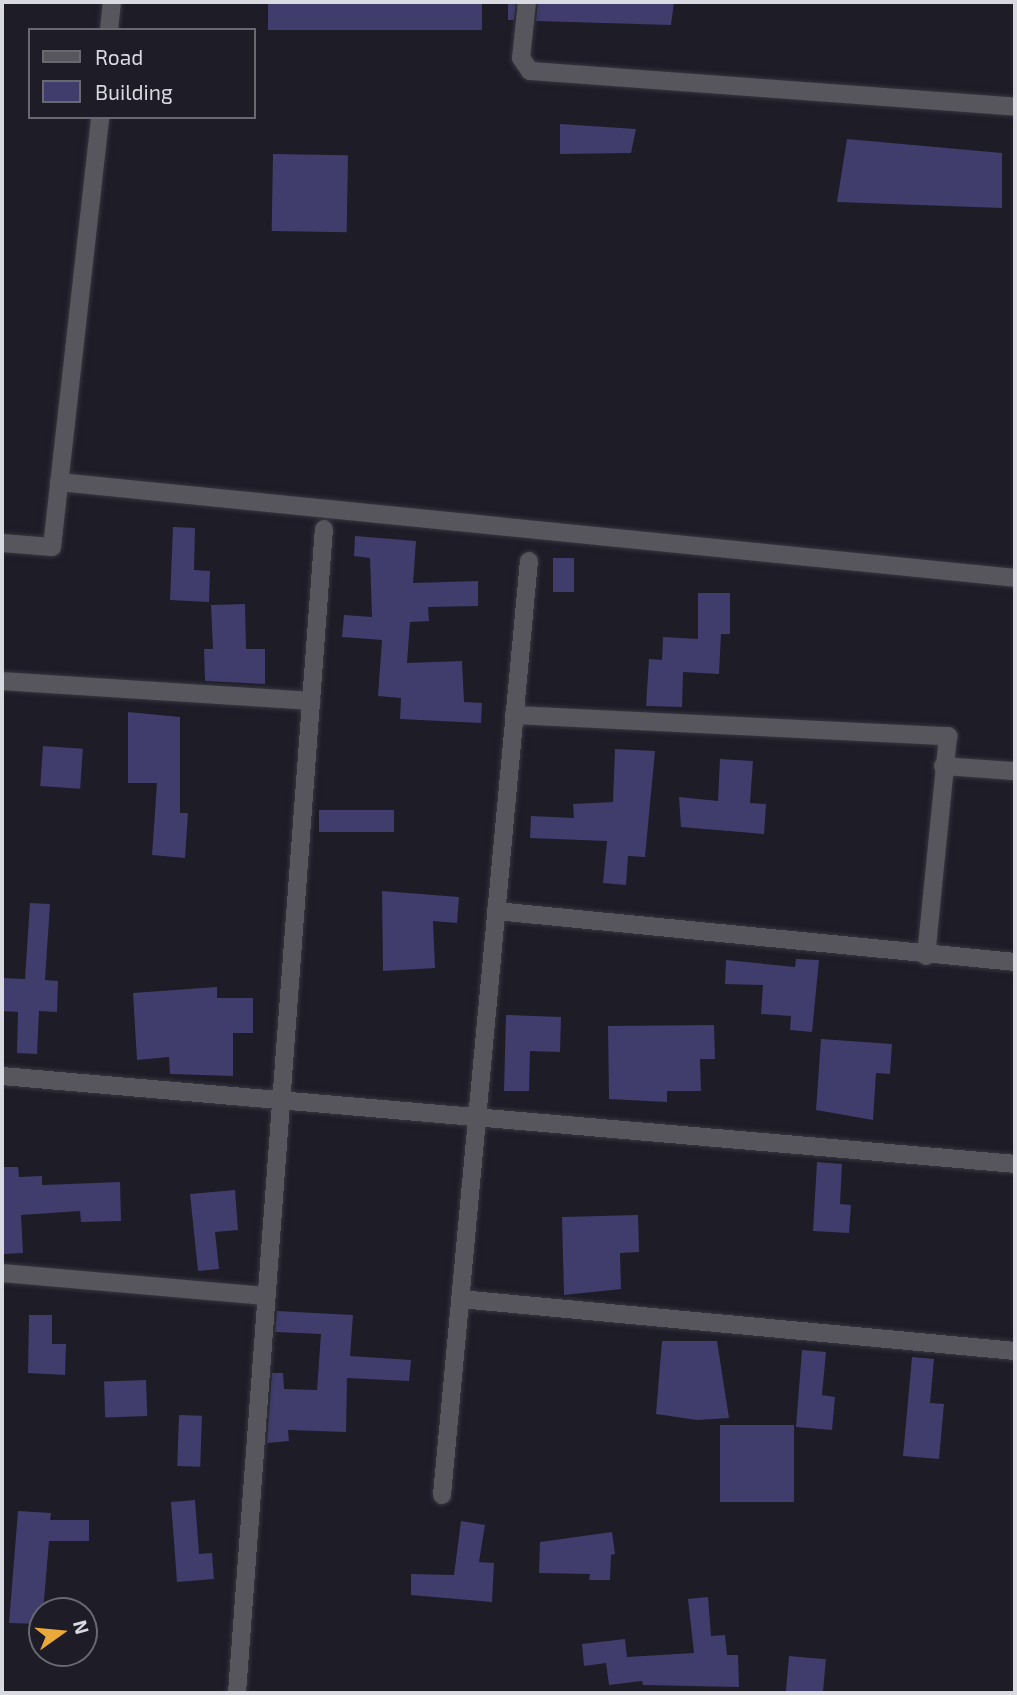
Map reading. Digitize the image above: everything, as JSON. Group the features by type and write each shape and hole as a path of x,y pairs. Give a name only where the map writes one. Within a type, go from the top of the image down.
{"street":[{"path":"109,28 112,2"},
{"path":"527,2 521,58 530,71 1015,107"},
{"path":"2,543 52,547 100,119"},
{"path":"59,482 1015,578"},
{"path":"237,1693 324,529"},
{"path":"442,1495 529,561"},
{"path":"2,681 311,701"},
{"path":"514,715 948,736 926,956"},
{"path":"943,766 1015,771"},
{"path":"496,911 926,956 1015,962"},
{"path":"2,1076 281,1097 477,1117 1015,1164"},
{"path":"2,1273 265,1296"},
{"path":"460,1299 1015,1351"}],"building":[{"path":"268,2 482,2 482,30 268,30"},
{"path":"508,2 516,2 514,20 508,20"},
{"path":"538,2 674,2 671,25 536,21"},
{"path":"560,124 636,129 631,153 560,154"},
{"path":"847,139 1002,153 1002,208 837,202"},
{"path":"273,154 348,155 347,232 272,231"},
{"path":"173,527 195,528 194,570 210,571 209,602 170,600"},
{"path":"355,536 416,541 413,583 478,581 478,606 428,607 429,621 410,622 407,663 462,661 464,702 482,703 481,723 400,719 401,698 378,696 382,640 342,637 344,615 372,617 370,558 354,556"},
{"path":"553,558 574,558 574,592 553,592"},
{"path":"698,593 730,593 730,634 721,634 719,674 683,672 682,707 646,706 649,659 662,660 663,637 698,639"},
{"path":"245,604 246,649 265,649 265,684 205,681 204,649 213,649 211,605"},
{"path":"128,712 180,717 180,813 188,813 185,858 152,855 157,783 128,783"},
{"path":"43,746 83,749 80,789 40,786"},
{"path":"615,749 655,751 645,857 628,856 626,885 603,883 607,841 530,838 531,816 574,818 573,804 613,802"},
{"path":"720,759 753,761 750,803 766,804 764,834 681,827 679,797 718,801"},
{"path":"319,810 394,810 394,832 319,832"},
{"path":"382,891 459,897 457,923 433,921 435,968 383,971"},
{"path":"30,903 50,904 45,980 58,981 57,1012 39,1011 37,1054 17,1053 18,1012 2,1011 2,978 25,979"},
{"path":"796,959 819,960 812,1032 790,1030 791,1016 761,1014 763,985 725,984 726,960 795,967"},
{"path":"217,987 217,998 253,998 253,1033 233,1033 233,1076 170,1074 169,1057 137,1060 133,993"},
{"path":"506,1015 561,1017 560,1052 530,1051 529,1091 504,1091"},
{"path":"714,1025 715,1059 700,1059 701,1091 667,1091 667,1102 609,1099 608,1026"},
{"path":"821,1039 892,1044 890,1074 876,1073 873,1120 816,1110"},
{"path":"817,1162 842,1164 840,1204 851,1205 849,1233 813,1231"},
{"path":"2,1167 18,1167 19,1177 42,1176 42,1185 120,1182 121,1221 81,1222 80,1211 21,1215 23,1253 4,1254"},
{"path":"235,1190 238,1230 215,1232 219,1269 198,1271 190,1194"},
{"path":"638,1215 639,1252 620,1253 621,1289 564,1295 562,1217"},
{"path":"277,1311 353,1315 350,1356 411,1360 409,1381 347,1378 346,1432 288,1430 289,1441 267,1443 272,1373 283,1373 284,1389 317,1390 321,1334 275,1332"},
{"path":"29,1315 52,1315 52,1344 66,1344 65,1375 28,1373"},
{"path":"662,1341 717,1341 729,1418 697,1420 656,1414"},
{"path":"802,1350 826,1352 822,1395 835,1397 832,1430 796,1427"},
{"path":"912,1357 934,1359 930,1403 944,1404 939,1459 903,1456"},
{"path":"146,1380 147,1416 105,1417 104,1381"},
{"path":"179,1415 202,1416 200,1467 177,1466"},
{"path":"720,1425 794,1425 794,1502 720,1502"},
{"path":"195,1500 199,1554 212,1553 214,1579 177,1582 171,1502"},
{"path":"18,1511 51,1513 50,1520 89,1520 89,1541 49,1541 44,1597 28,1597 28,1624 9,1623"},
{"path":"461,1521 485,1525 479,1562 494,1563 492,1602 411,1595 411,1574 454,1575"},
{"path":"612,1532 615,1554 611,1555 610,1580 589,1580 590,1574 539,1573 540,1542"},
{"path":"708,1597 711,1636 725,1635 727,1655 738,1655 739,1687 643,1685 642,1681 609,1685 606,1663 584,1666 582,1644 625,1639 627,1657 694,1653 688,1599"},
{"path":"789,1656 826,1659 823,1693 786,1693"}]}
